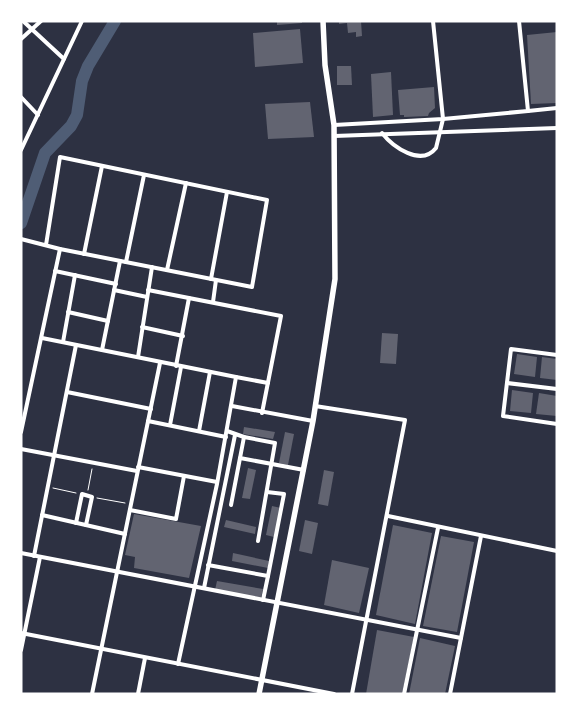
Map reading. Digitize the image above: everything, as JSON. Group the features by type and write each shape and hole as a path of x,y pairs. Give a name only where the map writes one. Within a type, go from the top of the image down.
{"main road":[{"path":"259,694 260,681 316,406 335,279 334,125 325,65 323,21"}],"street":[{"path":"23,21 64,59"},
{"path":"21,40 40,21"},
{"path":"21,150 82,21"},
{"path":"382,133 391,144 408,154 428,154 436,148 443,119 433,21"},
{"path":"519,21 528,111"},
{"path":"21,97 38,114"},
{"path":"334,125 443,119 557,108"},
{"path":"334,136 557,128"},
{"path":"21,238 60,249 120,262 252,287 268,200 60,157 46,245"},
{"path":"84,254 102,166"},
{"path":"126,262 144,175"},
{"path":"167,270 186,183"},
{"path":"213,302 214,279 227,192"},
{"path":"21,432 60,249"},
{"path":"102,350 120,262"},
{"path":"138,357 152,267"},
{"path":"56,271 116,284"},
{"path":"63,342 75,275"},
{"path":"114,290 147,297"},
{"path":"148,290 281,316 262,413"},
{"path":"176,366 189,298"},
{"path":"68,312 108,321"},
{"path":"142,327 183,336"},
{"path":"42,338 268,383"},
{"path":"34,556 76,345"},
{"path":"557,355 511,349 503,416 557,424"},
{"path":"92,694 160,363"},
{"path":"170,425 181,367"},
{"path":"199,431 210,372"},
{"path":"178,664 217,482 236,377"},
{"path":"507,383 557,389"},
{"path":"68,392 151,409"},
{"path":"232,406 313,421"},
{"path":"316,406 406,420 352,694"},
{"path":"148,421 226,437"},
{"path":"227,431 236,435 275,443 258,541"},
{"path":"204,588 236,435"},
{"path":"231,506 244,437"},
{"path":"21,449 217,482"},
{"path":"240,458 304,470"},
{"path":"130,510 176,519 184,476"},
{"path":"263,600 284,494 267,492"},
{"path":"76,523 86,495 92,497 86,525"},
{"path":"42,514 125,534"},
{"path":"388,516 438,528 557,551"},
{"path":"404,694 438,528"},
{"path":"450,694 481,536"},
{"path":"21,552 461,638"},
{"path":"21,650 40,557"},
{"path":"208,566 268,576"},
{"path":"23,633 334,694"},
{"path":"138,694 145,658"}],"path":[{"path":"86,495 93,464"},
{"path":"48,487 131,505"}],"building":[{"path":"277,21 302,21 302,23 277,25"},
{"path":"339,21 361,21 362,36 356,37 356,32 348,33 347,23 339,24"},
{"path":"300,29 303,63 255,67 253,33"},
{"path":"557,32 557,103 531,104 527,35"},
{"path":"337,66 351,66 352,85 337,85"},
{"path":"391,72 393,115 373,117 371,74"},
{"path":"434,87 435,108 428,116 404,117 404,115 400,115 398,90"},
{"path":"310,102 314,137 268,139 265,104"},
{"path":"382,333 398,334 396,364 380,363"},
{"path":"517,354 537,357 535,377 514,374"},
{"path":"542,357 557,359 557,380 540,378"},
{"path":"512,390 533,393 531,413 510,411"},
{"path":"539,393 557,396 557,416 536,414"},
{"path":"244,427 275,432 273,439 243,434"},
{"path":"285,432 294,434 288,465 279,463"},
{"path":"248,468 256,470 250,499 242,498"},
{"path":"324,470 334,472 328,506 318,504"},
{"path":"272,506 281,508 274,537 266,535"},
{"path":"134,514 201,526 189,578 134,568 135,557 125,555"},
{"path":"226,520 256,527 255,534 224,527"},
{"path":"305,520 318,523 312,554 299,551"},
{"path":"393,525 432,533 415,624 376,615"},
{"path":"441,536 474,542 457,632 423,626"},
{"path":"233,553 269,561 268,568 232,561"},
{"path":"332,560 369,568 359,613 324,605"},
{"path":"217,581 263,589 261,598 215,590"},
{"path":"377,630 414,637 402,694 366,694"},
{"path":"420,638 455,646 445,694 409,694"}],"waterway":[{"path":"21,223 45,153 71,126 77,115 82,81 88,66 115,21"}]}
